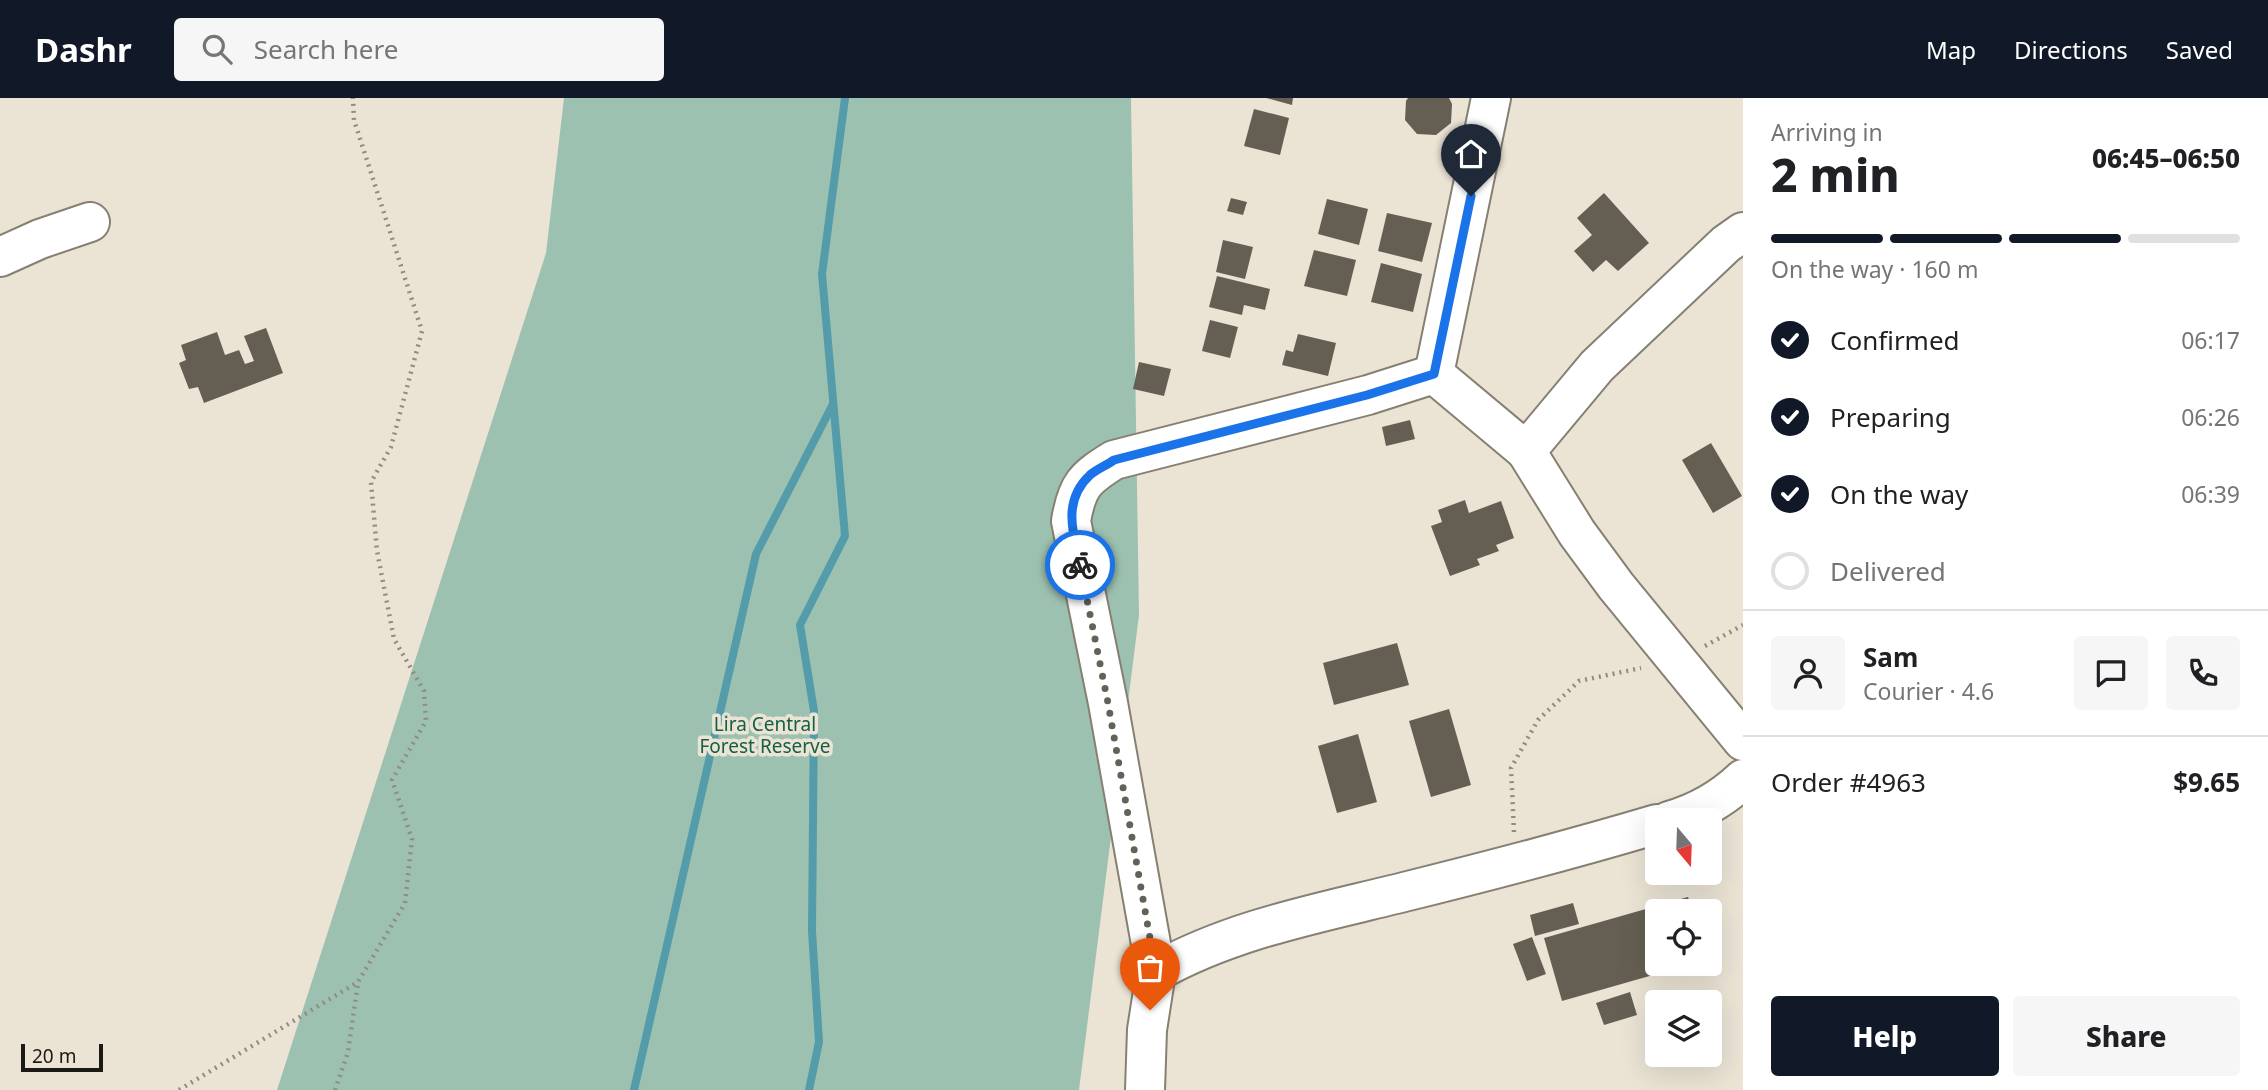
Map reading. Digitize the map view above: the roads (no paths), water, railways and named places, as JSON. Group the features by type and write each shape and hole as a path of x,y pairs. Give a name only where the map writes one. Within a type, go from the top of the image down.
{"street":[{"path":"1434,374 1491,98"},
{"path":"0,257 40,239 90,222"},
{"path":"1526,451 1597,366 1726,244 1743,232"},
{"path":"1434,374 1526,451 1598,562 1743,741"},
{"path":"1145,1090 1147,1030 1156,972 1108,703 1071,521 1075,497 1090,475 1114,460 1367,395 1434,374"},
{"path":"1701,808 1743,779"},
{"path":"1156,972 1187,954 1235,937 1515,865 1645,827"}],"waterway":[{"path":"809,1090 819,1042 812,931 814,711 800,625 845,536 822,274 845,98"},
{"path":"634,1090 756,554 833,404"}],"park label":[{"name":"Lira Central Forest Reserve","path":"765,735"}]}
